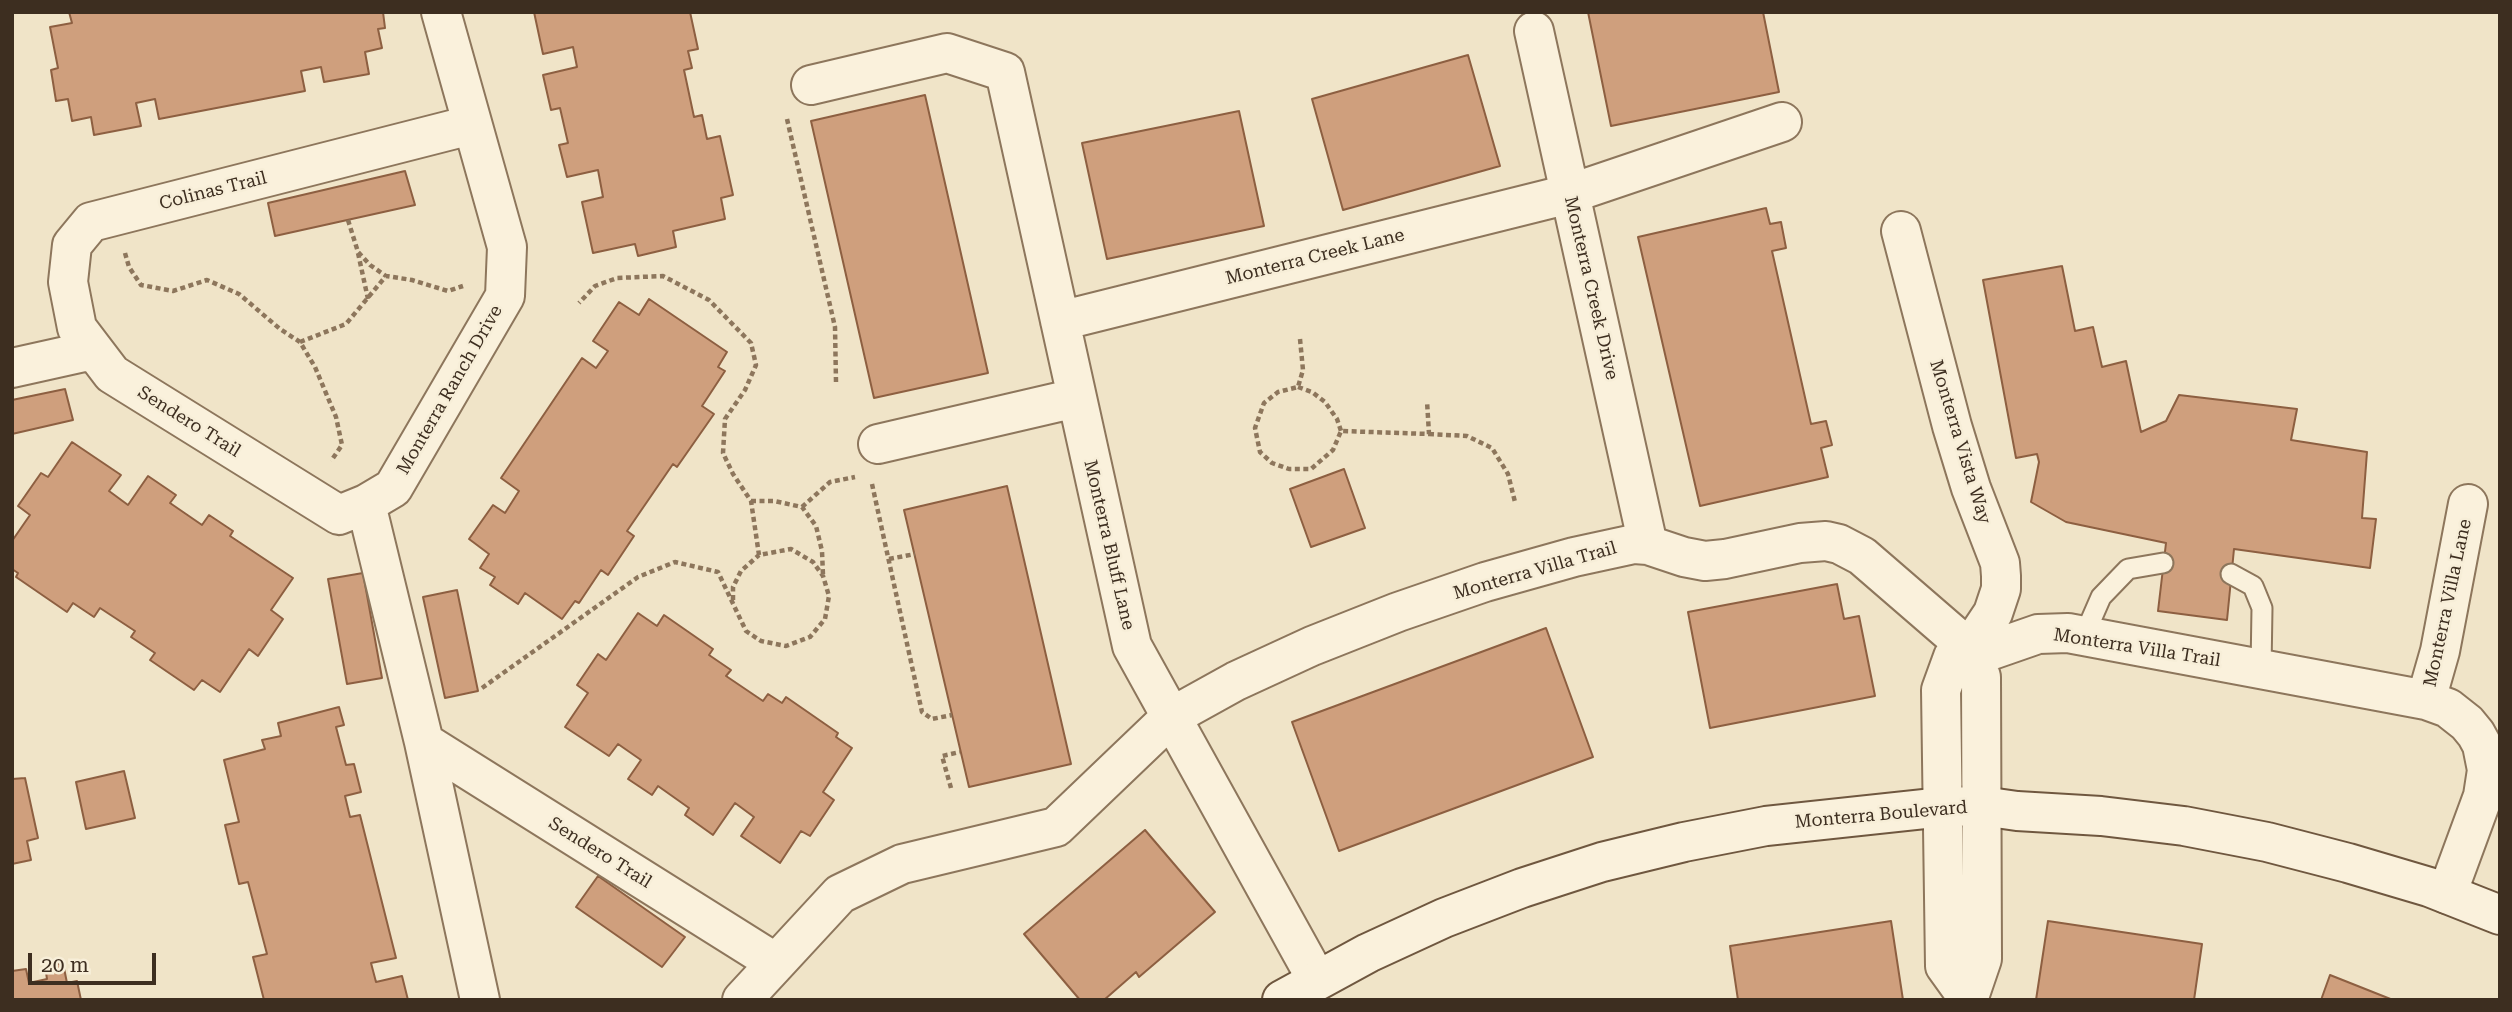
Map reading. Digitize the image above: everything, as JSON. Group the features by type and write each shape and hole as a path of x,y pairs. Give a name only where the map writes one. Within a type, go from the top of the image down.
{"street":[{"name":"Monterra Ranch Drive","path":"366,505 393,488 505,296 506,247 441,12"},
{"name":"Monterra Creek Drive","path":"1534,31 1648,545"},
{"name":"Monterra Bluff Lane","path":"798,97 947,53 1005,72 1132,646 1317,980"},
{"name":"Monterra Creek Lane","path":"1060,321 1569,194 1782,122"},
{"name":"Colinas Trail","path":"93,350 77,328 68,282 72,245 92,222 471,125"},
{"name":"Monterra Vista Way","path":"1901,231 1952,426 1971,488 2000,563 2001,589 1993,613 1971,646 1953,657 1941,690 1945,966 1968,999"},
{"path":"12,368 93,350"},
{"name":"Sendero Trail","path":"93,350 112,374 339,515 366,505"},
{"path":"874,459 1076,398"},
{"name":"Monterra Villa Lane","path":"2426,700 2440,650 2468,504"},
{"path":"366,505 424,742 480,1000"},
{"name":"Monterra Villa Trail","path":"742,1000 840,894 902,864 1056,827 1171,717 1261,670 1312,646 1398,612 1485,582 1574,557 1634,544 1648,545 1705,561 1813,541 1839,544 1862,556 1958,639 1971,646 2000,649 2028,637 2049,632 2084,636 2426,700 2448,708 2467,723 2482,745 2487,770 2483,796 2447,894"},
{"name":"Monterra Vista Way","path":"1968,999 1982,959 1981,677 1971,646"},
{"name":"Sendero Trail","path":"424,742 776,963"},
{"name":"Monterra Boulevard","path":"1282,1000 1368,953 1444,918 1522,888 1602,862 1766,826 1943,807 1982,806 2101,816 2184,826 2267,842 2335,859 2447,894 2500,915"}],"lane":[{"path":"2084,636 2101,597 2128,569 2164,563"},
{"path":"2231,574 2253,586 2262,608 2261,669"}],"path":[{"path":"798,97 835,327 836,382"},
{"path":"348,220 368,299"},
{"path":"124,248 129,267 141,285 173,291 207,280 239,294 280,329 300,342 315,367 336,417 342,445 327,467"},
{"path":"358,252 386,276 412,280 447,291 473,283"},
{"path":"300,342 346,324 386,276"},
{"path":"579,303 596,286 617,278 663,276 709,300 751,343 756,365 745,390 725,419 723,453 751,501 760,555"},
{"path":"1298,387 1303,370 1300,339"},
{"path":"1298,387 1312,392 1325,402 1337,419 1341,431 1334,450 1311,469 1289,469 1272,463 1260,452 1255,428 1264,402 1278,392 1298,387"},
{"path":"1427,401 1429,434"},
{"path":"1341,431 1467,436 1492,447 1508,474 1515,502"},
{"path":"874,459 889,559 922,712 932,719 952,715"},
{"path":"802,508 830,482 859,477"},
{"path":"482,688 638,577 675,562 718,572 746,631 761,641 786,646 810,637 825,619 829,596 823,576 822,551 816,526 802,508 774,500 751,501"},
{"path":"733,603 733,587 741,570 760,555 792,549 813,562 823,576"},
{"path":"889,559 915,554"},
{"path":"951,788 942,756 961,752"}],"building":[{"path":"69,12 383,12 385,28 378,29 382,48 365,52 369,74 324,82 321,67 301,71 305,91 159,119 155,99 136,103 141,126 94,135 91,117 72,121 68,99 56,101 51,70 58,68 50,27 72,23"},
{"path":"534,12 690,12 698,49 688,51 692,68 684,70 694,117 702,115 707,139 720,136 733,195 721,198 725,219 673,231 676,247 638,256 635,244 593,253 582,202 603,197 598,170 567,177 559,145 568,143 560,108 551,110 543,75 577,67 573,47 543,54"},
{"path":"1588,12 1763,12 1779,92 1611,126"},
{"path":"1468,55 1500,166 1343,210 1312,99"},
{"path":"925,95 988,373 874,398 811,121"},
{"path":"1239,111 1264,226 1107,259 1082,143"},
{"path":"405,171 415,205 275,236 268,203"},
{"path":"1766,208 1770,224 1781,222 1786,248 1772,251 1811,424 1826,421 1832,445 1821,448 1828,477 1700,506 1638,237"},
{"path":"2062,266 2075,331 2093,327 2102,367 2126,361 2141,432 2166,421 2179,395 2297,409 2291,440 2367,452 2362,518 2376,519 2370,568 2234,549 2227,620 2158,611 2166,543 2066,522 2031,502 2039,462 2037,454 2016,458 1983,280"},
{"path":"649,299 727,352 718,367 725,371 702,406 714,414 677,467 673,464 627,531 634,536 608,575 601,570 579,603 575,601 562,619 525,593 518,604 490,585 495,577 480,568 489,554 469,539 493,505 505,513 519,491 501,478 582,358 596,368 608,351 593,341 619,302 639,315"},
{"path":"65,389 73,420 12,434 12,400"},
{"path":"72,442 121,475 109,491 128,505 148,476 176,495 170,503 202,525 209,515 233,531 230,536 293,578 271,610 283,619 258,656 249,649 220,692 202,680 194,690 150,660 155,653 131,637 135,631 100,608 94,617 73,603 67,612 16,577 18,573 12,569 12,541 30,515 18,506 41,473 48,477"},
{"path":"1344,469 1365,528 1311,547 1290,489"},
{"path":"1007,486 1071,764 969,787 904,510"},
{"path":"363,573 382,678 347,684 328,579"},
{"path":"1837,584 1844,619 1859,616 1875,696 1710,728 1688,612"},
{"path":"457,590 478,691 445,698 423,597"},
{"path":"638,613 657,626 664,615 713,649 709,655 731,670 726,676 763,701 768,694 782,703 786,697 838,733 836,737 852,748 823,792 834,800 810,836 801,831 780,863 741,836 754,817 735,803 713,835 685,815 689,808 658,786 652,795 628,779 641,760 618,744 609,756 565,727 588,693 577,685 598,654 606,660"},
{"path":"1546,628 1593,757 1339,851 1292,722"},
{"path":"339,707 344,725 336,727 346,765 354,764 361,792 345,796 350,817 360,815 396,958 371,963 376,982 402,976 408,1000 264,1000 253,957 267,954 248,882 239,884 225,825 239,822 224,760 265,749 262,740 281,736 278,723"},
{"path":"124,771 135,818 86,829 76,782"},
{"path":"25,778 38,838 27,841 31,860 12,864 12,779"},
{"path":"1145,830 1215,912 1139,977 1136,972 1104,1000 1080,1000 1024,934"},
{"path":"598,876 685,937 662,967 576,907"},
{"path":"1891,921 1903,1000 1738,1000 1730,946"},
{"path":"2048,921 2202,944 2194,1000 2036,1000"},
{"path":"63,963 67,983 77,981 81,1000 12,1000 12,971 26,969 29,983 47,979 45,966"},
{"path":"2330,975 2393,1000 2321,1000"}]}
